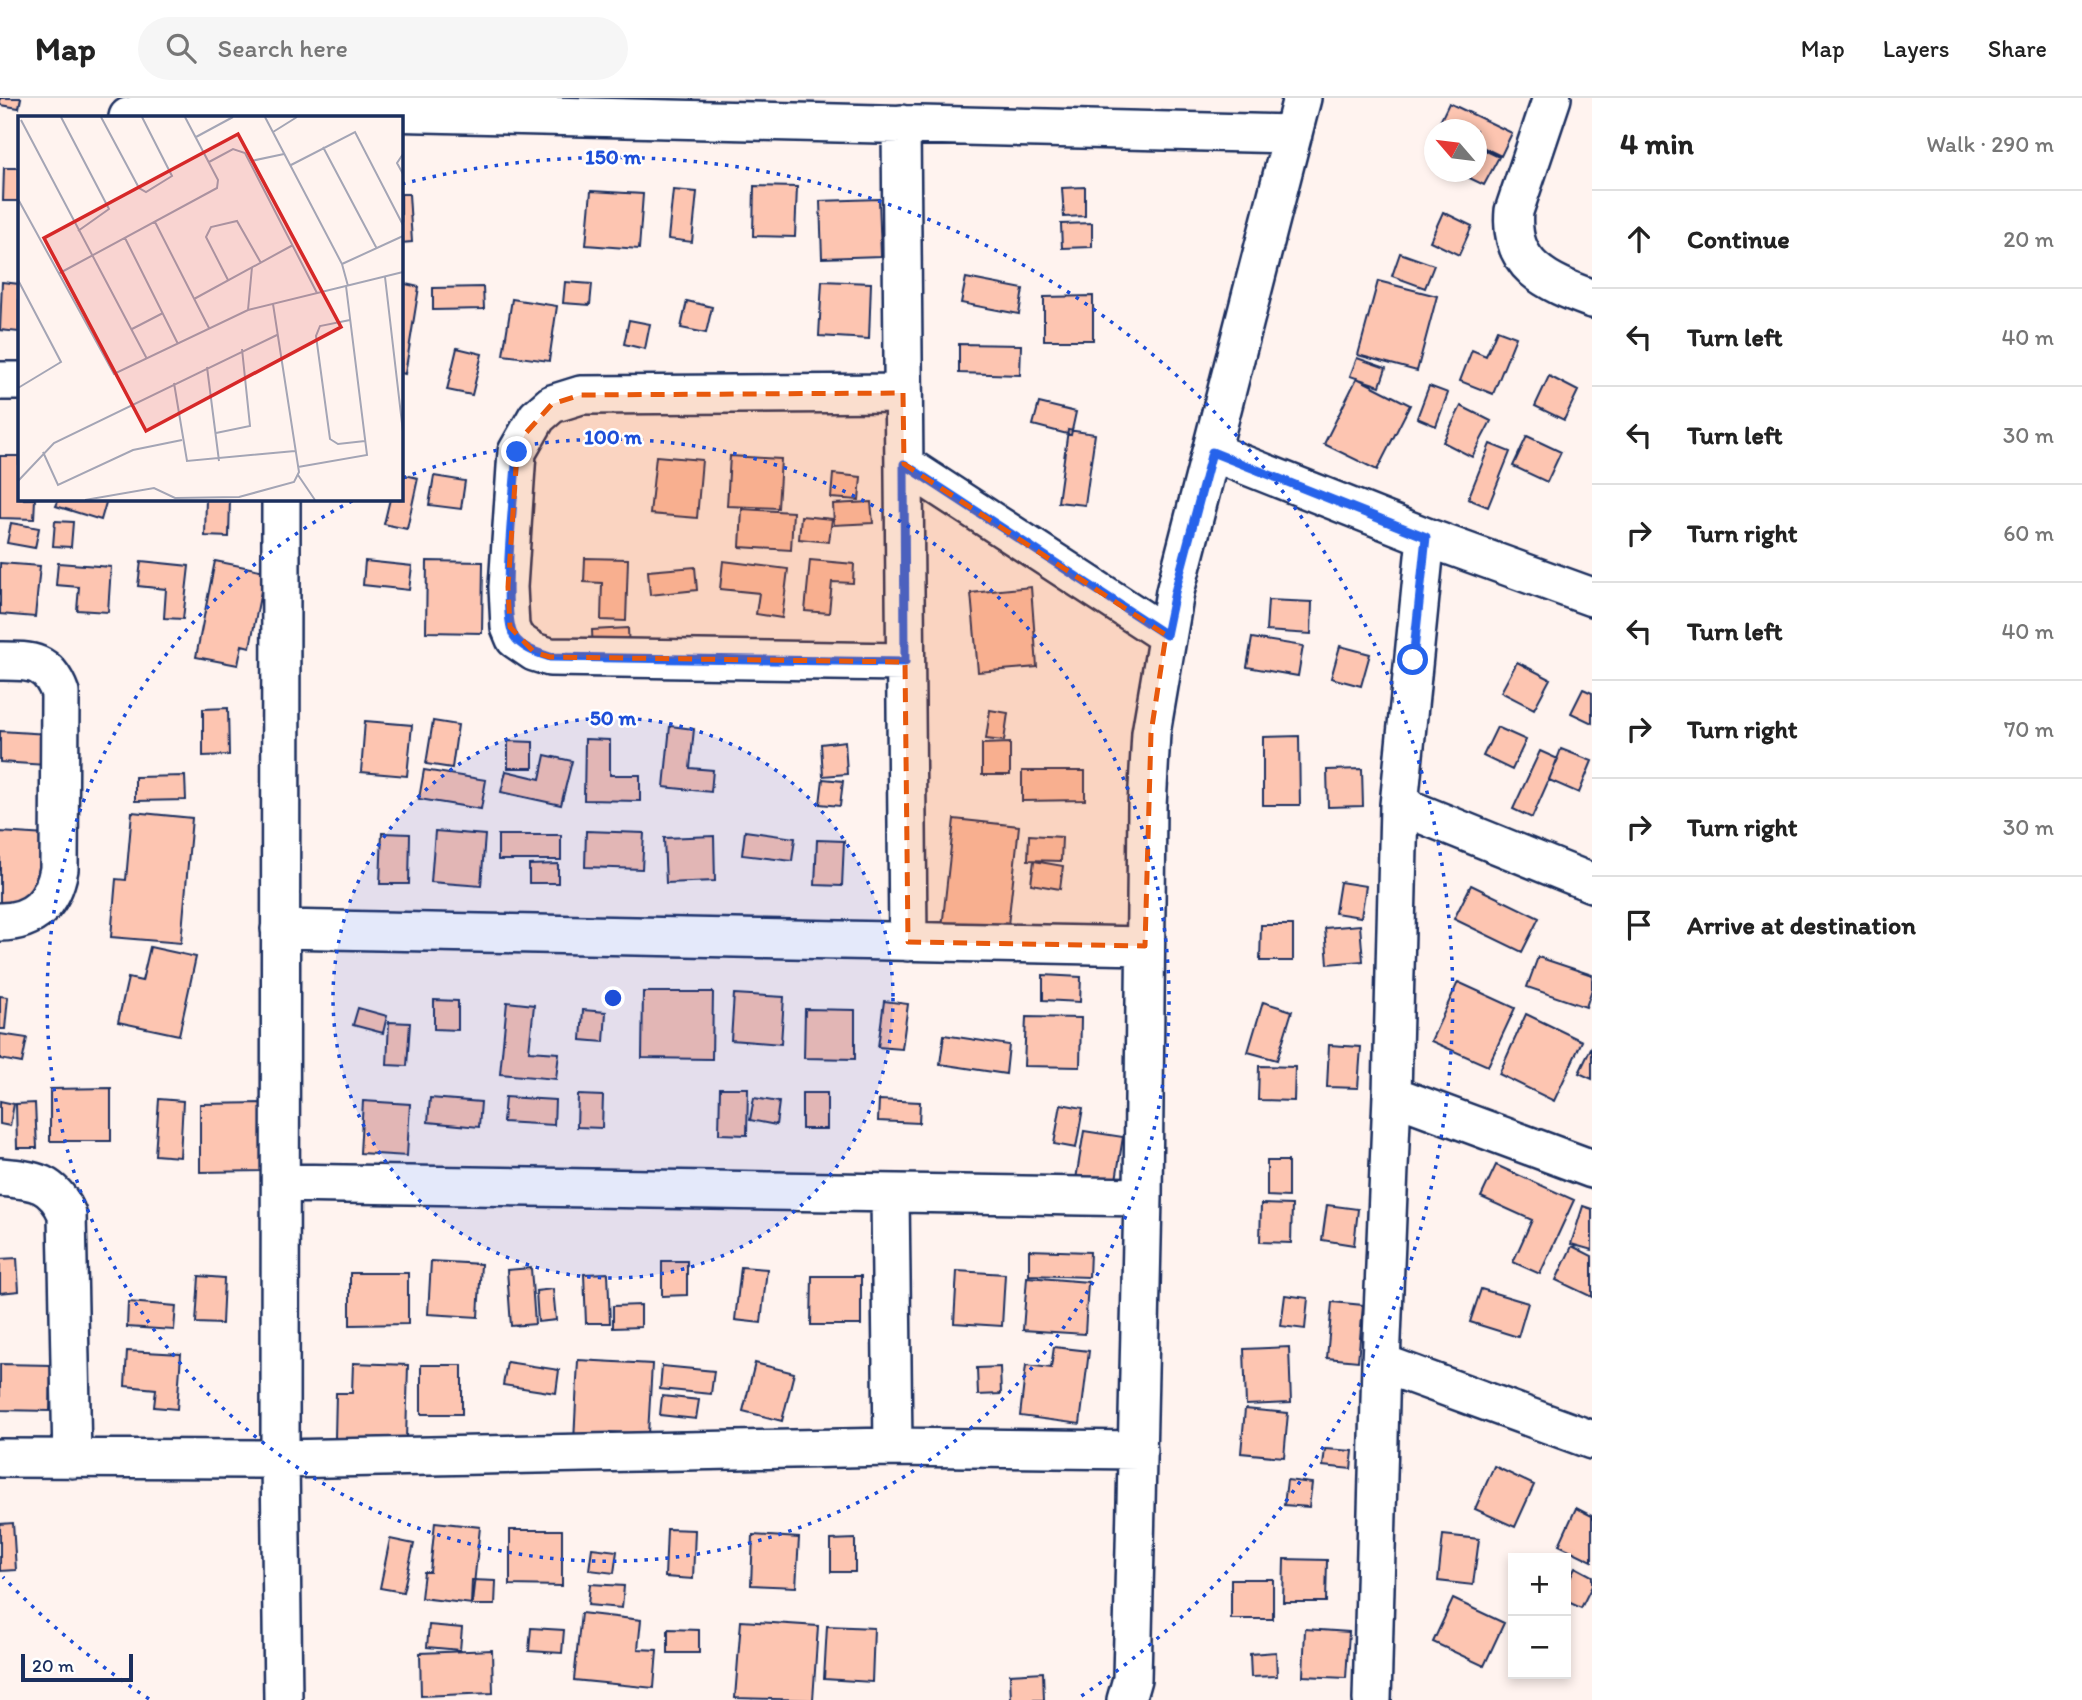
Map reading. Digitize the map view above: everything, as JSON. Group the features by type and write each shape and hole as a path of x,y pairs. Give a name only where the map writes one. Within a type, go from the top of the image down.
{"street":[{"path":"1126,1700 1132,1679 1138,1450 1147,806 1151,733 1175,592 1302,98"},
{"path":"1552,98 1519,196 1513,227 1522,256 1532,268 1548,281 1592,299"},
{"path":"132,116 216,103 1293,134"},
{"path":"901,124 908,942"},
{"path":"0,381 18,381"},
{"path":"903,393 581,395 552,404 537,417 517,452 508,587 510,627 516,639 534,652 550,657 905,662"},
{"path":"1212,452 1426,537 1592,597"},
{"path":"904,464 1166,635"},
{"path":"281,500 280,1459 283,1700"},
{"path":"1372,1700 1399,805 1426,537"},
{"path":"0,661 29,661 45,668 55,678 61,693 59,869 55,889 45,904 27,918 0,922"},
{"path":"1399,805 1592,883"},
{"path":"280,929 1145,946"},
{"path":"1392,1095 1592,1169"},
{"path":"0,1177 38,1183 51,1188 61,1200 67,1214 72,1459"},
{"path":"282,1183 1143,1197"},
{"path":"890,1194 893,1447"},
{"path":"1381,1363 1592,1440"},
{"path":"0,1458 280,1459 893,1447 1138,1450"}],"highlighted area":[{"path":"903,393 904,464 1166,635 1151,733 1145,946 908,942 905,662 550,657 534,652 510,627 508,587 517,452 525,434 552,404 581,395"}],"building":[{"path":"0,98 21,98 19,108 0,105"},
{"path":"1449,103 1483,119 1441,119"},
{"path":"1487,121 1512,133 1501,156 1487,149"},
{"path":"1487,151 1499,157 1487,179"},
{"path":"4,168 18,168 18,201 3,201"},
{"path":"754,186 797,187 795,237 753,236"},
{"path":"1085,187 1085,216 1064,217 1062,188"},
{"path":"673,190 697,192 692,242 668,239"},
{"path":"591,191 643,194 639,249 586,245"},
{"path":"402,194 409,194 412,242 402,243"},
{"path":"879,199 881,256 822,258 820,201"},
{"path":"1443,212 1472,226 1459,255 1430,241"},
{"path":"1092,223 1092,247 1062,248 1061,224"},
{"path":"1400,253 1434,265 1425,288 1392,276"},
{"path":"966,278 1023,289 1019,314 961,303"},
{"path":"822,281 871,283 869,339 819,336"},
{"path":"1378,281 1437,296 1417,371 1358,355"},
{"path":"2,282 18,284 18,332 0,330"},
{"path":"565,282 592,284 590,305 563,303"},
{"path":"402,283 419,287 405,374 402,373"},
{"path":"483,287 484,309 433,310 433,288"},
{"path":"1093,296 1093,340 1044,340 1044,297"},
{"path":"512,299 557,306 549,361 503,355"},
{"path":"687,301 712,307 706,333 681,328"},
{"path":"629,320 650,324 645,349 624,344"},
{"path":"1497,330 1516,337 1493,394 1460,381 1472,350 1486,356"},
{"path":"959,344 1021,345 1020,375 959,373"},
{"path":"457,348 482,354 472,395 447,390"},
{"path":"1357,358 1386,368 1380,386 1350,376"},
{"path":"1549,376 1578,391 1564,420 1535,406"},
{"path":"1357,378 1410,405 1377,470 1324,444"},
{"path":"1429,386 1448,393 1436,426 1417,418"},
{"path":"1039,403 1076,412 1071,435 1033,425"},
{"path":"1461,406 1491,421 1472,457 1443,442"},
{"path":"1068,430 1095,434 1085,505 1058,502"},
{"path":"1527,436 1561,452 1547,482 1513,466"},
{"path":"1490,444 1510,452 1488,507 1468,499"},
{"path":"0,456 18,456 18,500 35,500 34,519 0,518"},
{"path":"656,456 702,460 697,518 650,514"},
{"path":"730,456 781,459 778,508 727,506"},
{"path":"402,474 418,478 407,529 384,524 390,500 402,500"},
{"path":"833,474 861,477 859,500 831,498"},
{"path":"434,476 465,481 461,509 429,505"},
{"path":"59,500 107,500 101,520 56,506"},
{"path":"206,500 230,500 229,537 205,536"},
{"path":"871,502 873,523 834,525 833,504"},
{"path":"742,509 793,512 791,550 740,547"},
{"path":"801,516 832,519 829,542 799,539"},
{"path":"55,521 73,522 71,547 53,546"},
{"path":"11,523 39,528 35,548 7,543"},
{"path":"585,558 628,559 626,621 601,620 602,583 584,582"},
{"path":"810,560 854,564 853,583 832,582 829,613 805,611"},
{"path":"141,561 189,566 183,619 164,618 166,589 138,586"},
{"path":"215,561 265,571 250,647 242,645 238,665 196,657"},
{"path":"365,561 412,566 409,590 363,585"},
{"path":"427,561 483,562 482,633 426,632"},
{"path":"723,561 788,569 782,618 756,614 759,593 720,589"},
{"path":"0,563 40,566 35,617 0,614"},
{"path":"58,563 111,567 108,612 77,610 79,587 56,585"},
{"path":"695,567 697,590 650,595 648,571"},
{"path":"1031,587 1037,667 978,672 971,593"},
{"path":"1268,600 1312,602 1311,634 1266,631"},
{"path":"628,628 629,651 593,653 592,630"},
{"path":"1252,638 1303,646 1298,676 1247,667"},
{"path":"1340,646 1370,654 1361,686 1331,678"},
{"path":"1517,662 1550,679 1534,709 1501,692"},
{"path":"1583,689 1592,693 1592,723 1571,713"},
{"path":"228,708 229,755 203,756 203,709"},
{"path":"990,710 1008,713 1004,741 986,739"},
{"path":"365,721 412,725 407,776 361,772"},
{"path":"433,721 458,725 452,768 426,764"},
{"path":"670,726 694,729 690,768 713,770 711,792 664,787"},
{"path":"1497,727 1526,740 1512,770 1483,756"},
{"path":"0,731 48,734 46,765 0,762"},
{"path":"1299,736 1300,805 1263,805 1263,737"},
{"path":"585,739 610,740 610,775 640,775 640,801 584,800"},
{"path":"508,741 533,742 533,768 508,768"},
{"path":"845,741 847,774 823,776 821,744"},
{"path":"1010,743 1010,775 982,775 982,744"},
{"path":"1561,749 1592,761 1579,793 1549,780"},
{"path":"1540,751 1558,759 1532,818 1513,809"},
{"path":"545,755 572,761 561,805 501,792 506,771 540,779"},
{"path":"1362,769 1363,806 1328,807 1327,770"},
{"path":"424,770 486,780 481,809 419,799"},
{"path":"1022,771 1085,771 1085,800 1022,801"},
{"path":"185,776 186,800 135,801 135,777"},
{"path":"823,779 843,781 840,806 820,804"},
{"path":"132,812 192,818 181,943 111,937 116,879 126,880"},
{"path":"954,819 1019,826 1007,934 942,928"},
{"path":"435,831 485,835 481,886 431,882"},
{"path":"586,831 644,833 642,869 585,867"},
{"path":"745,831 795,838 792,861 742,855"},
{"path":"0,832 62,836 57,906 0,902"},
{"path":"382,833 410,834 409,884 380,884"},
{"path":"498,835 561,835 561,860 498,860"},
{"path":"1029,835 1062,837 1061,861 1028,860"},
{"path":"714,836 715,881 666,883 664,838"},
{"path":"817,840 844,841 842,886 815,885"},
{"path":"1034,861 1063,866 1060,889 1031,884"},
{"path":"558,864 558,883 529,883 529,865"},
{"path":"1340,882 1366,886 1361,917 1335,913"},
{"path":"1471,885 1539,918 1522,952 1454,919"},
{"path":"1261,925 1293,925 1293,961 1260,961"},
{"path":"1360,925 1363,961 1328,964 1325,928"},
{"path":"150,947 196,957 179,1035 118,1022 128,978 142,981"},
{"path":"1538,957 1592,975 1592,989 1586,1007 1527,987"},
{"path":"1043,975 1081,977 1080,1002 1043,1000"},
{"path":"1458,982 1515,1008 1488,1066 1431,1041"},
{"path":"643,992 713,992 712,1059 642,1058"},
{"path":"734,994 784,997 781,1044 731,1040"},
{"path":"0,996 8,997 5,1029 0,1029"},
{"path":"434,1000 458,1001 458,1030 434,1029"},
{"path":"884,1001 908,1004 902,1049 878,1047"},
{"path":"507,1002 534,1005 529,1051 559,1053 556,1079 500,1074"},
{"path":"1263,1002 1292,1011 1277,1060 1248,1052"},
{"path":"358,1008 387,1016 383,1033 353,1025"},
{"path":"805,1009 855,1010 855,1059 804,1058"},
{"path":"583,1010 606,1012 604,1042 581,1040"},
{"path":"1526,1014 1582,1041 1554,1101 1499,1074"},
{"path":"1026,1017 1081,1018 1080,1067 1024,1066"},
{"path":"389,1022 410,1023 407,1066 387,1065"},
{"path":"0,1034 27,1038 22,1063 0,1059"},
{"path":"944,1035 1009,1045 1006,1074 940,1064"},
{"path":"1329,1045 1361,1047 1358,1088 1327,1087"},
{"path":"1592,1046 1592,1079 1579,1073"},
{"path":"1259,1066 1295,1067 1294,1101 1258,1100"},
{"path":"111,1088 111,1141 50,1141 50,1089"},
{"path":"720,1088 748,1088 747,1135 719,1134"},
{"path":"802,1093 827,1093 827,1129 802,1129"},
{"path":"578,1095 603,1096 602,1128 577,1127"},
{"path":"505,1097 555,1100 554,1125 503,1122"},
{"path":"430,1098 481,1102 479,1127 428,1122"},
{"path":"754,1098 779,1102 776,1125 750,1120"},
{"path":"159,1099 183,1101 180,1157 155,1155"},
{"path":"879,1100 920,1102 919,1123 878,1121"},
{"path":"0,1101 14,1104 10,1126 0,1124"},
{"path":"363,1101 410,1104 407,1156 360,1153"},
{"path":"35,1103 37,1148 17,1148 16,1104"},
{"path":"264,1103 264,1171 200,1172 200,1104"},
{"path":"1061,1104 1083,1108 1076,1148 1054,1144"},
{"path":"1084,1131 1123,1137 1114,1192 1075,1185"},
{"path":"1267,1161 1288,1161 1288,1197 1267,1196"},
{"path":"1496,1165 1574,1200 1540,1274 1513,1262 1532,1220 1481,1197"},
{"path":"1261,1204 1292,1205 1291,1243 1260,1242"},
{"path":"1327,1205 1358,1209 1354,1245 1322,1240"},
{"path":"1583,1206 1592,1209 1592,1250 1571,1244"},
{"path":"1572,1246 1592,1256 1592,1297 1556,1280"},
{"path":"1029,1250 1090,1252 1089,1277 1029,1275"},
{"path":"17,1258 19,1291 0,1293 0,1259"},
{"path":"431,1261 481,1264 478,1317 428,1314"},
{"path":"662,1261 687,1261 687,1295 662,1296"},
{"path":"741,1267 767,1269 761,1323 735,1320"},
{"path":"531,1268 535,1324 511,1326 507,1270"},
{"path":"957,1271 1005,1274 1002,1326 954,1323"},
{"path":"350,1273 408,1273 408,1324 350,1325"},
{"path":"608,1273 610,1323 586,1323 584,1274"},
{"path":"199,1276 224,1278 222,1324 196,1323"},
{"path":"812,1276 861,1276 861,1325 811,1325"},
{"path":"1027,1277 1088,1282 1085,1334 1023,1330"},
{"path":"553,1289 556,1320 538,1322 536,1291"},
{"path":"1481,1289 1528,1303 1518,1337 1470,1322"},
{"path":"1285,1295 1308,1298 1305,1329 1281,1326"},
{"path":"128,1302 176,1306 174,1330 127,1327"},
{"path":"1332,1302 1363,1305 1358,1361 1327,1358"},
{"path":"641,1305 641,1327 613,1328 613,1306"},
{"path":"1054,1347 1089,1351 1080,1424 1020,1416 1026,1365 1051,1368"},
{"path":"1289,1347 1291,1403 1246,1405 1244,1349"},
{"path":"127,1351 181,1354 177,1409 154,1407 156,1389 125,1386"},
{"path":"578,1360 652,1364 648,1434 610,1432 610,1444 574,1442"},
{"path":"507,1362 559,1370 556,1393 503,1385"},
{"path":"353,1363 408,1365 406,1440 335,1438 336,1393 352,1393"},
{"path":"755,1363 794,1373 782,1421 743,1411"},
{"path":"0,1364 51,1365 50,1411 0,1410"},
{"path":"421,1365 462,1365 462,1414 421,1414"},
{"path":"662,1366 714,1371 711,1394 660,1389"},
{"path":"1000,1367 1001,1394 978,1395 977,1368"},
{"path":"662,1396 699,1400 696,1419 660,1415"},
{"path":"1245,1409 1288,1413 1284,1457 1241,1453"},
{"path":"1325,1449 1353,1451 1351,1469 1323,1466"},
{"path":"1494,1466 1534,1485 1515,1527 1475,1509"},
{"path":"1287,1480 1312,1483 1309,1507 1284,1505"},
{"path":"1576,1508 1592,1516 1592,1561 1559,1545"},
{"path":"435,1522 480,1527 472,1604 421,1598 424,1572 430,1572"},
{"path":"13,1523 16,1570 0,1571 0,1524"},
{"path":"667,1529 695,1530 693,1579 665,1577"},
{"path":"510,1530 562,1530 562,1586 510,1585"},
{"path":"753,1535 799,1538 796,1587 751,1585"},
{"path":"1443,1535 1479,1539 1473,1585 1438,1581"},
{"path":"390,1539 414,1544 403,1592 380,1588"},
{"path":"855,1539 855,1572 831,1572 831,1540"},
{"path":"592,1548 617,1551 614,1573 589,1570"},
{"path":"1284,1559 1327,1560 1326,1602 1283,1602"},
{"path":"1575,1567 1592,1576 1592,1586 1581,1608 1571,1603 1571,1575"},
{"path":"1231,1579 1273,1579 1273,1619 1231,1619"},
{"path":"472,1580 496,1581 495,1605 471,1605"},
{"path":"590,1584 624,1586 622,1608 588,1605"},
{"path":"1453,1599 1504,1623 1484,1666 1433,1642"},
{"path":"581,1613 641,1620 638,1649 657,1650 654,1688 574,1680"},
{"path":"741,1621 818,1626 813,1700 735,1698"},
{"path":"429,1625 462,1628 460,1650 427,1647"},
{"path":"827,1626 874,1628 872,1682 824,1679"},
{"path":"531,1628 564,1630 562,1653 529,1651"},
{"path":"668,1629 699,1630 699,1653 668,1653"},
{"path":"1305,1629 1349,1632 1346,1678 1303,1676"},
{"path":"492,1650 493,1693 421,1696 420,1653"},
{"path":"1276,1652 1277,1676 1251,1677 1250,1654"},
{"path":"1043,1672 1044,1700 1011,1700 1010,1674"}],"route":[{"path":"517,452 508,587 510,627 516,639 534,652 550,657 905,662 904,464 1166,635 1212,452 1426,537 1413,660"}]}
